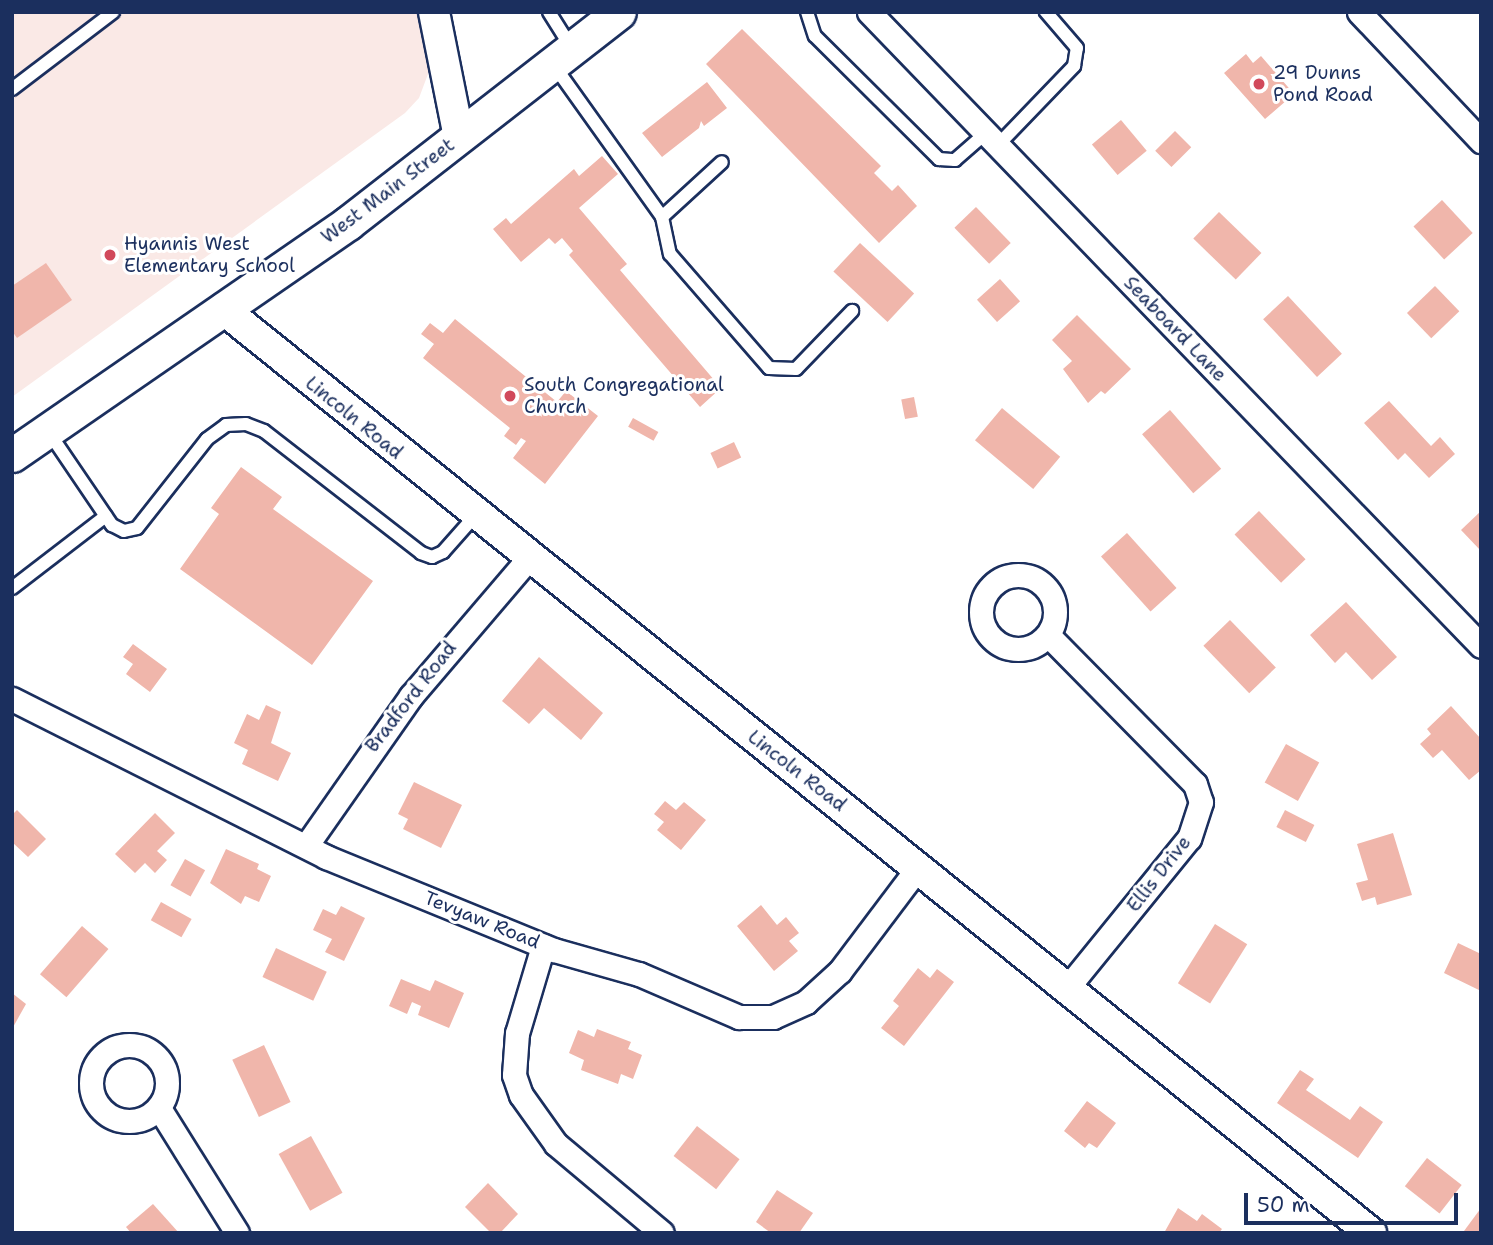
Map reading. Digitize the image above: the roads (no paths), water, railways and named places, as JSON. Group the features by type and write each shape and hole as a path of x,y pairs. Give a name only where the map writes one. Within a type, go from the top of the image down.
{"main road":[{"name":"West Main Street","path":"12,455 348,223 619,12"}],"street":[{"path":"434,12 459,137"},
{"name":"Seaboard Lane","path":"869,12 1481,646"},
{"path":"1359,12 1481,141"},
{"name":"Lincoln Road","path":"223,309 475,516 1371,1233"},
{"name":"Bradford Road","path":"306,846 411,696 529,558"},
{"name":"Ellis Drive","path":"1048,635 1195,783 1201,802 1189,838 1067,988"},
{"name":"Tevyaw Road","path":"12,699 306,846 543,946 639,974 738,1017 773,1017 806,1002 840,971 918,869"},
{"path":"543,946 517,1032 514,1074 521,1095 556,1144 662,1233"},
{"path":"159,1108 237,1233"}],"lane":[{"path":"12,89 113,12"},
{"path":"548,12 562,56 662,217 670,254 769,368 796,369 852,311"},
{"path":"807,12 815,36 939,159 955,160 992,139 1074,66 1077,48 1046,12"},
{"path":"662,217 722,162"},
{"path":"48,431 106,516 124,531 137,528 207,439 226,425 246,424 264,431 421,553 432,557 443,552 475,516"},
{"path":"12,588 106,516"}],"place":[{"name":"29 Dunns Pond Road","path":"1259,84"},
{"name":"Hyannis West Elementary School","path":"110,255"},
{"name":"South Congregational Church","path":"510,396"}]}
